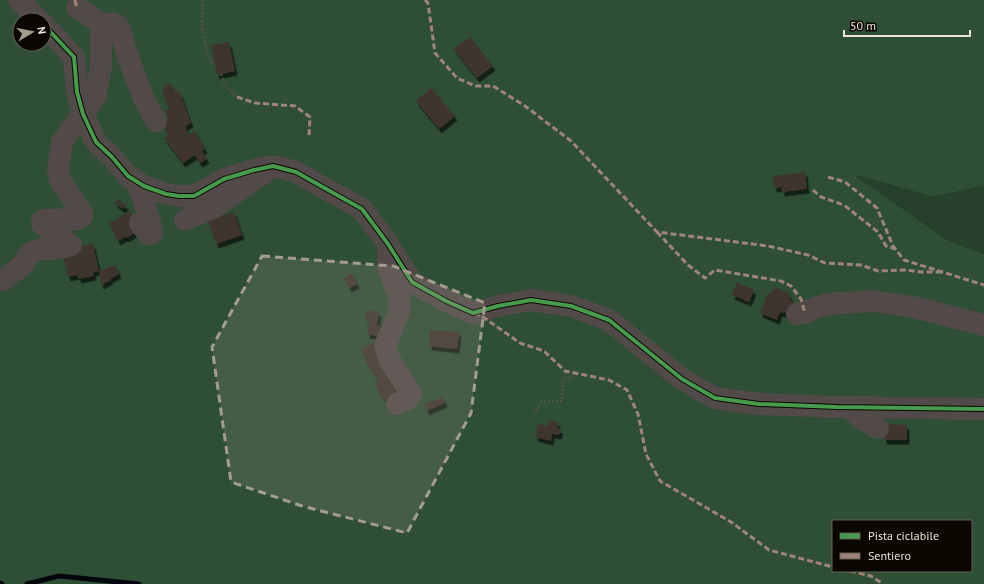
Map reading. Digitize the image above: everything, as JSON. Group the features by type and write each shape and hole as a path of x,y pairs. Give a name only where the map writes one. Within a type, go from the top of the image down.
{"street":[{"path":"19,0 31,12"},
{"path":"3,280 23,265 26,258 32,252 71,245 42,224 42,221 79,219 82,216 82,213 60,180 58,169 62,142 95,97 101,67 101,26 96,20 77,8"},
{"path":"101,26 113,23 119,28 126,52 144,99 156,121"},
{"path":"52,34 74,57 77,92 83,114 96,142 112,157 128,176 144,186 166,194 194,196 224,179 254,170 273,166 296,172 362,209 388,244 412,282 415,290 435,313"},
{"path":"185,220 214,208 273,166"},
{"path":"136,181 142,194 152,233 148,234 140,223"},
{"path":"388,244 388,265 398,294 400,308 386,345 390,361 411,393 406,400 397,404"},
{"path":"412,282 446,301 473,313 498,306 531,300 571,306 609,320 682,379 715,398 759,404 984,409"},
{"path":"797,314 805,313 812,308 828,304 874,301 914,307 984,325"},
{"path":"850,407 859,417 878,428"}],"path":[{"path":"203,0 202,26 208,56 214,65"},
{"path":"221,74 224,83 237,97"},
{"path":"533,417 541,402 562,401 562,380 579,374"}],"highlighted area":[{"path":"262,256 393,266 485,303 471,413 407,533 302,506 231,482 212,347"}],"green space":[{"path":"0,0 984,0 984,186 933,197 853,174 946,239 984,254 984,584 0,584"},
{"path":"851,173 933,197 984,186 984,254 946,239"}],"building":[{"path":"470,37 493,66 477,78 454,49"},
{"path":"229,42 235,71 217,75 211,45"},
{"path":"170,83 174,90 180,93 191,123 185,126 189,135 195,131 205,149 202,151 207,159 200,163 195,155 183,163 164,138 168,136 165,128 168,117 165,111 169,109 162,90 165,88 164,85"},
{"path":"431,88 455,116 439,129 416,101"},
{"path":"805,172 807,189 782,192 782,187 774,188 773,176"},
{"path":"117,199 126,205 123,209 115,203"},
{"path":"130,211 140,230 118,241 109,223"},
{"path":"234,212 242,235 216,244 208,221"},
{"path":"93,244 99,271 93,272 94,276 79,279 76,275 68,277 63,255 71,248"},
{"path":"115,265 119,274 101,285 99,271"},
{"path":"352,273 357,284 349,288 344,278"},
{"path":"737,283 754,290 749,302 732,295"},
{"path":"774,287 788,293 791,296 789,299 794,302 789,314 780,312 777,320 760,313 768,293 771,294"},
{"path":"367,310 379,312 377,325 385,327 383,337 367,334 368,326 370,327 370,324 368,323 368,320 365,320"},
{"path":"430,330 459,332 457,349 429,346"},
{"path":"383,337 404,390 385,401 375,384 378,382 361,350"},
{"path":"443,397 445,403 427,411 424,404"},
{"path":"549,420 558,422 557,428 561,429 559,435 552,434 551,441 535,437 538,424 548,426"},
{"path":"884,424 907,425 907,440 884,440"}],"waterway":[{"path":"27,584 59,576 139,584"}],"marked path":[{"path":"75,0 77,8"},
{"path":"425,0 428,3 435,53 457,78 475,86 493,86 525,106 571,141 657,232 768,246 808,255 825,263 861,265 878,271 906,270 943,272"},
{"path":"237,97 255,103 295,106 310,117 309,136"},
{"path":"828,177 845,182 877,208 893,246 904,260 984,285"},
{"path":"813,190 821,197 844,205 878,232 886,246 895,249"},
{"path":"657,232 688,265 705,278 715,270 781,281 791,286 801,299 805,313"},
{"path":"474,313 483,317 520,343 544,351 565,371 609,380 627,390 638,414 646,454 660,481 731,522 769,550 832,567"},
{"path":"854,572 871,576 883,584"}],"cycle path":[{"path":"52,34 74,57 77,92 83,114 96,142 112,157 128,176 144,186 166,194 194,196 224,179 254,170 273,166 296,172 362,209 388,244 412,282 446,301 473,313 498,306 531,300 571,306 609,320 682,379 715,398 759,404 837,407 984,409"}]}
